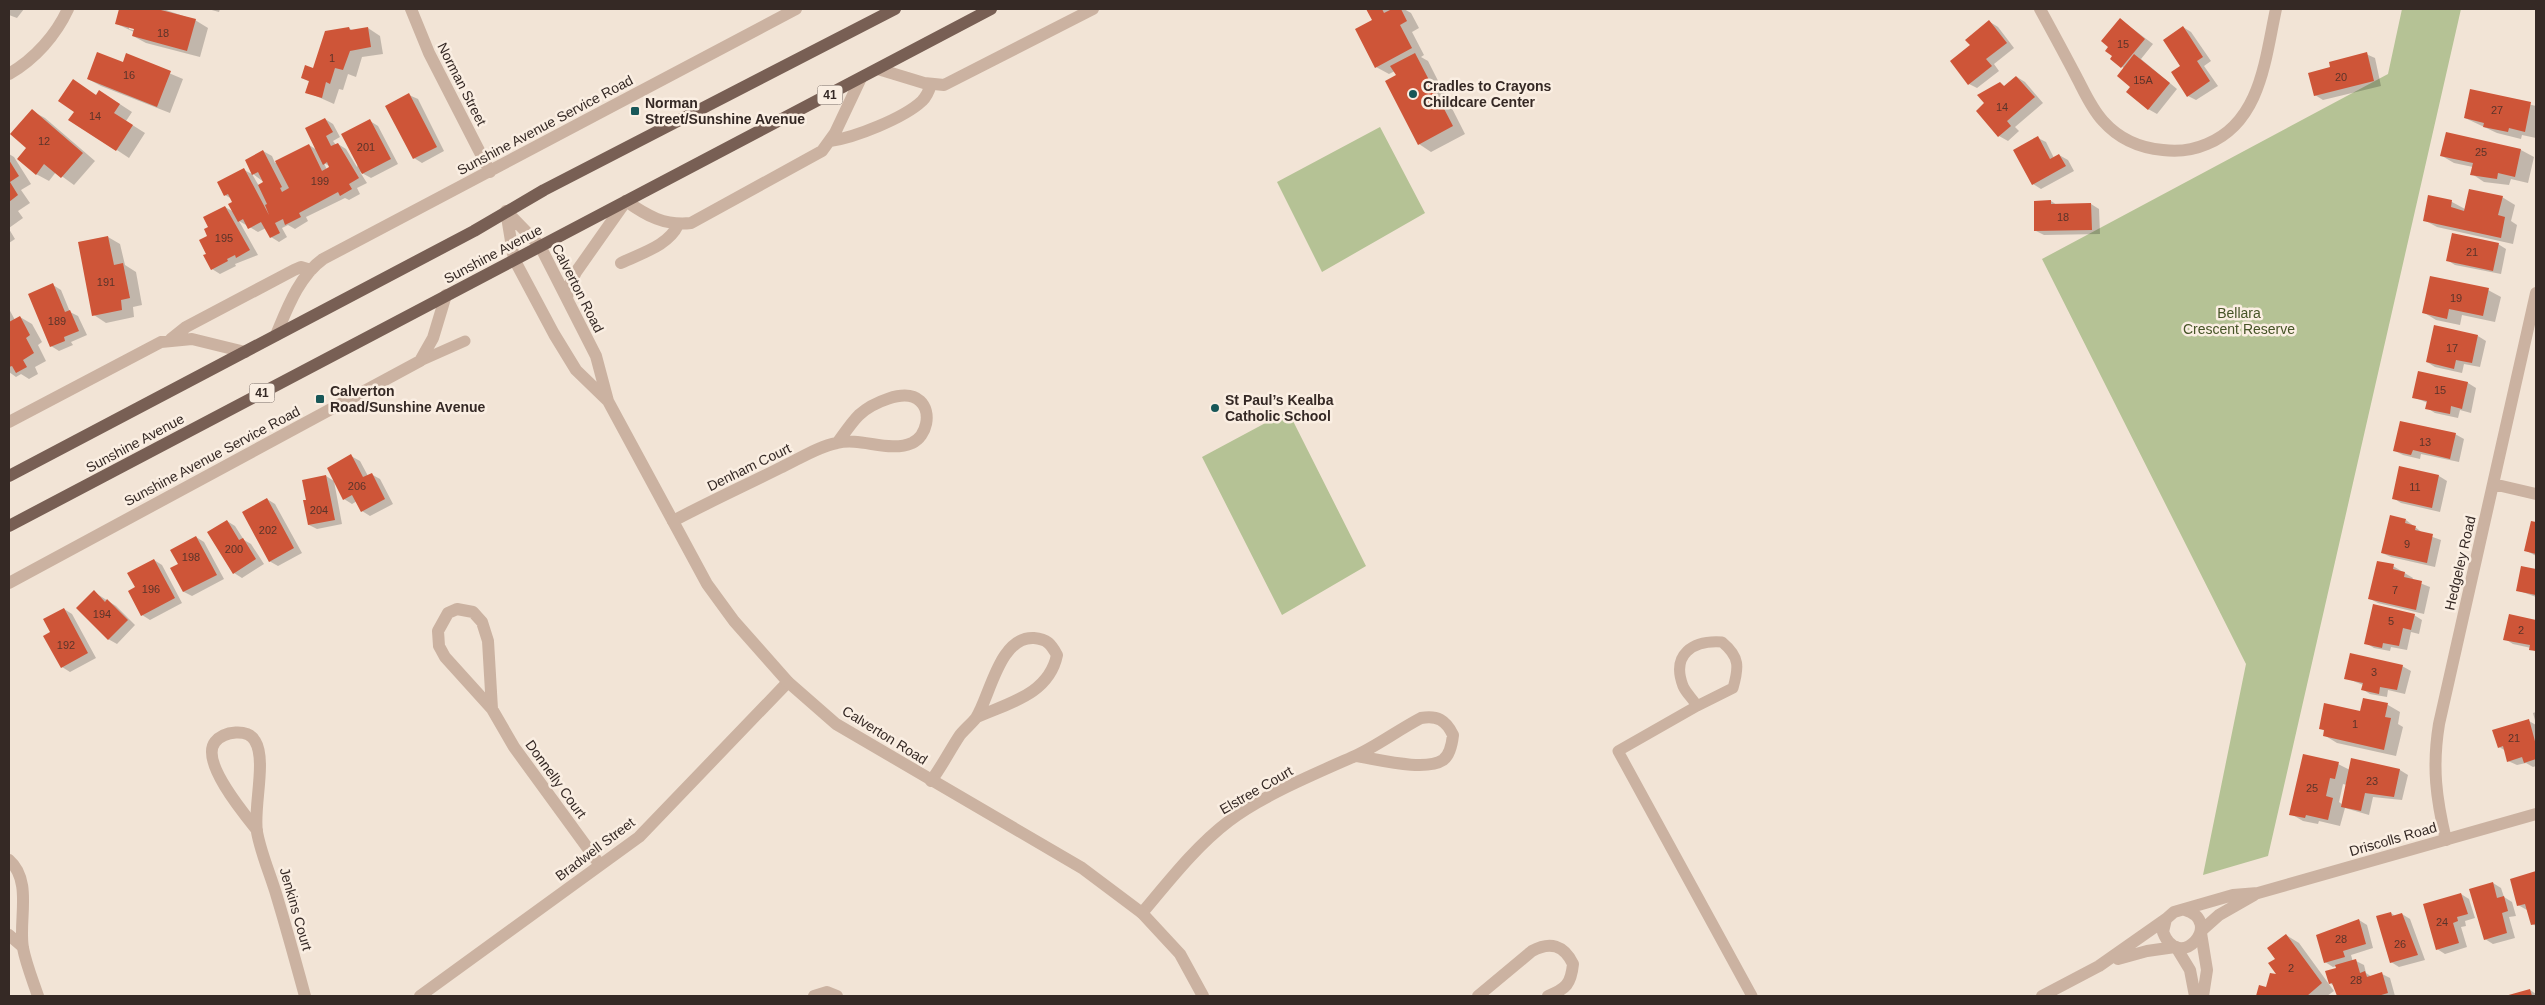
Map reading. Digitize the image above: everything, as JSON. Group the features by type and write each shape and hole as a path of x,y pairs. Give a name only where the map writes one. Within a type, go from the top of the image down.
{"main road":[{"name":"Sunshine Avenue","path":"9,476 470,234 506,211 895,9"},
{"name":"Sunshine Avenue","path":"9,526 991,9"}],"street":[{"path":"9,74 42,48 63,21 68,9"},
{"name":"Norman Street","path":"411,9 429,53 490,172"},
{"name":"Sunshine Avenue Service Road","path":"276,335 287,309 311,270 323,259 796,9"},
{"path":"878,69 944,86 1093,9"},
{"path":"2040,9 2086,96 2102,121 2129,142 2143,147 2171,151 2200,147 2213,142 2229,132 2241,121 2257,90 2276,9"},
{"path":"567,298 570,284 576,272 626,200 646,215 678,225 691,224 812,159 830,141 861,78"},
{"path":"830,141 854,137 904,112 922,100 931,84"},
{"name":"Calverton Road","path":"506,211 540,246 596,356 608,401 707,584 734,621 788,682 836,724 1082,868 1142,913 1180,954 1203,996"},
{"name":"Calverton Road","path":"506,211 514,259 554,334 576,370 608,401"},
{"path":"621,263 665,241 674,233 678,225"},
{"name":"Sunshine Avenue Service Road","path":"171,339 186,327 294,270 301,267 311,270"},
{"name":"Hedgeley Road","path":"2446,840 2436,796 2435,748 2536,294"},
{"path":"420,362 433,338 446,295"},
{"name":"Sunshine Avenue Service Road","path":"9,422 161,342 171,339 200,340 244,352"},
{"name":"Sunshine Avenue Service Road","path":"9,583 420,362"},
{"name":"Denham Court","path":"673,521 838,442 859,415 886,399 902,395 913,396 921,401 926,411 926,424 922,436 913,442 899,446 838,442"},
{"path":"2493,484 2536,494"},
{"name":"Donnelly Court","path":"492,709 488,641 482,622 473,612 457,609 448,613 438,632 439,646 445,657 492,709 514,746 600,865"},
{"path":"932,781 960,736 977,717 992,678 1018,642 1030,638 1042,639 1051,643 1057,655 1048,678 1028,695 977,717"},
{"name":"Bradwell Street","path":"420,996 639,837 788,682"},
{"name":"Elstree Court","path":"1142,913 1194,853 1229,821 1334,764 1356,756 1421,718 1432,716 1441,719 1453,735 1452,747 1444,759 1434,764 1405,764 1356,756"},
{"name":"Jenkins Court","path":"257,830 236,803 216,770 211,754 214,743 220,736 237,732 250,735 256,742 260,761 257,830 305,996"},
{"name":"Driscolls Road","path":"2185,910 2233,895 2258,893 2536,814"},
{"path":"9,860 20,878 24,914 23,947 38,996"},
{"name":"Driscolls Road","path":"2201,932 2227,910 2258,893"},
{"path":"2042,996 2099,966 2174,912 2185,910 2191,912 2199,920 2207,970 2203,996"},
{"path":"2166,919 2163,932 2166,938 2176,947 2190,970 2195,996"},
{"path":"2099,966 2132,954 2176,947 2189,947 2194,944 2201,932"},
{"path":"9,935 23,947"},
{"path":"1479,996 1532,951 1541,946 1552,945 1561,948 1573,964 1570,983 1563,990 1548,996"},
{"path":"814,996 827,992 837,996"},
{"path":"1479,996 1488,996"}],"lane":[{"path":"420,362 465,342"},
{"path":"1697,706 1684,687 1679,664 1688,650 1696,643 1722,642 1734,652 1738,671 1733,688 1697,706 1618,751 1752,996"}],"green space":[{"name":"Bellara Crescent Reserve","path":"2402,9 2461,9 2268,856 2203,875 2246,664 2042,259 2388,74"},
{"path":"1380,127 1425,213 1322,272 1277,182"},
{"path":"1288,411 1366,566 1282,615 1202,457"}],"building":[{"path":"119,9 157,9 196,19 187,51 132,36 134,29 115,24"},
{"path":"1366,9 1382,9 1384,13 1392,9 1401,9 1407,21 1400,25 1412,48 1375,68 1355,29 1372,20"},
{"path":"2120,18 2145,39 2121,68 2110,59 2112,56 2105,51 2108,47 2101,41"},
{"path":"1989,20 2007,43 1986,59 1992,66 1968,85 1950,61 1970,45 1965,40"},
{"path":"2183,26 2203,57 2197,61 2210,81 2187,97 2171,72 2180,66 2163,40"},
{"path":"349,27 350,30 368,27 371,47 350,51 343,70 335,68 330,84 326,82 322,98 305,93 309,81 301,78 305,65 313,68 325,31"},
{"path":"97,52 123,62 126,53 171,71 157,107 87,79"},
{"path":"2367,52 2374,81 2314,96 2308,73 2330,67 2329,62"},
{"path":"1415,53 1453,126 1418,145 1385,81 1396,75 1390,66"},
{"path":"2134,54 2170,83 2148,110 2126,92 2130,87 2117,76"},
{"path":"2016,76 2035,97 2007,121 2011,126 1998,137 1976,111 1984,103 1977,95 2000,82 2004,86"},
{"path":"73,79 96,95 99,90 120,104 114,113 133,125 116,151 68,120 74,112 58,101"},
{"path":"2470,89 2531,102 2525,132 2509,128 2508,132 2483,127 2484,123 2464,118"},
{"path":"409,93 437,147 413,159 385,106"},
{"path":"32,109 83,153 61,178 44,164 36,175 17,159 26,148 10,134"},
{"path":"325,118 333,132 326,136 331,146 338,143 359,178 349,184 352,189 340,196 338,192 299,213 301,217 285,225 283,219 275,223 280,233 270,238 261,222 248,229 243,219 238,222 228,204 232,202 228,194 224,196 217,182 244,168 269,215 265,205 267,204 258,185 263,182 258,172 252,175 245,160 263,150 282,187 280,188 282,192 289,188 275,161 309,144 322,171 329,167 327,162 323,165 305,128"},
{"path":"370,119 391,159 362,174 341,134"},
{"path":"2446,132 2521,149 2515,177 2498,173 2497,179 2470,175 2473,163 2440,156"},
{"path":"2038,136 2050,159 2059,154 2066,166 2032,185 2013,150"},
{"path":"9,160 19,176 10,182 18,195 9,202"},
{"path":"2469,189 2503,196 2498,215 2505,217 2501,238 2423,221 2428,195 2452,200 2451,207 2464,211"},
{"path":"2051,200 2051,204 2091,203 2092,230 2034,231 2034,201"},
{"path":"225,206 250,250 236,258 235,255 227,259 228,261 211,270 203,255 206,254 199,240 207,236 204,229 208,227 203,217"},
{"path":"2452,233 2499,243 2493,271 2446,261"},
{"path":"108,236 114,265 123,263 130,298 121,300 122,310 92,316 78,242"},
{"path":"2430,276 2489,288 2483,316 2449,309 2447,319 2422,313"},
{"path":"53,283 65,312 70,310 79,331 64,337 65,341 50,347 28,294"},
{"path":"20,316 30,335 26,338 34,353 23,360 27,367 16,373 12,366 9,367 9,322"},
{"path":"2434,325 2478,335 2472,363 2456,360 2454,369 2426,362"},
{"path":"2418,371 2468,382 2462,409 2451,406 2450,414 2425,409 2427,401 2412,398"},
{"path":"2400,421 2456,433 2450,459 2413,450 2411,455 2393,451"},
{"path":"351,454 363,477 372,473 385,499 361,512 352,495 343,500 327,468"},
{"path":"2399,466 2439,475 2432,508 2392,499"},
{"path":"326,475 335,520 308,525 303,500 306,500 302,480"},
{"path":"267,498 294,548 269,562 242,512"},
{"path":"2390,515 2406,519 2405,523 2416,526 2415,530 2433,534 2427,563 2381,553"},
{"path":"227,520 239,540 243,538 256,559 233,574 207,532"},
{"path":"2531,521 2536,522 2536,554 2524,551"},
{"path":"196,536 217,575 183,592 170,568 178,564 170,550"},
{"path":"154,559 175,598 141,616 128,591 135,587 127,573"},
{"path":"2377,561 2394,564 2393,569 2405,572 2404,577 2422,581 2416,610 2368,599"},
{"path":"2521,566 2536,569 2536,595 2516,591"},
{"path":"94,590 105,602 107,599 128,620 108,640 76,608"},
{"path":"2373,604 2415,614 2411,630 2403,628 2399,646 2383,643 2382,648 2364,644"},
{"path":"64,608 88,653 61,668 43,636 50,632 43,619"},
{"path":"2509,614 2536,620 2536,651 2529,650 2530,645 2503,640"},
{"path":"2350,653 2403,665 2397,690 2380,687 2379,694 2361,690 2363,683 2344,679"},
{"path":"2363,698 2388,703 2385,717 2391,718 2384,750 2323,736 2324,730 2319,729 2324,703 2360,711"},
{"path":"2529,719 2536,745 2536,759 2524,763 2522,757 2507,762 2503,746 2498,748 2492,730"},
{"path":"2303,754 2339,762 2335,779 2330,778 2326,796 2333,798 2328,820 2306,815 2305,818 2289,815"},
{"path":"2351,758 2400,769 2394,797 2365,793 2361,811 2341,807"},
{"path":"2536,871 2536,924 2531,925 2525,904 2517,906 2510,879"},
{"path":"2493,882 2497,898 2504,896 2508,911 2502,913 2507,933 2484,940 2469,889"},
{"path":"2461,893 2468,914 2457,917 2458,921 2453,923 2459,943 2436,950 2423,904"},
{"path":"2391,912 2392,916 2402,913 2418,955 2390,963 2376,916"},
{"path":"2359,919 2366,944 2343,951 2345,957 2324,963 2316,935"},
{"path":"2286,934 2322,983 2307,996 2256,996 2259,985 2266,987 2270,973 2276,974 2268,963 2275,959 2267,948"},
{"path":"2356,959 2360,973 2365,971 2367,977 2382,972 2388,993 2378,996 2337,996 2332,983 2329,984 2325,971 2336,968 2335,965"},
{"path":"2530,989 2532,996 2505,996"}],"place":[{"name":"Cradles to Crayons Childcare Center","path":"1413,94"},
{"name":"Norman Street/Sunshine Avenue","path":"635,111"},
{"name":"Calverton Road/Sunshine Avenue","path":"320,399"},
{"name":"St Paul’s Kealba Catholic School","path":"1215,408"}]}
